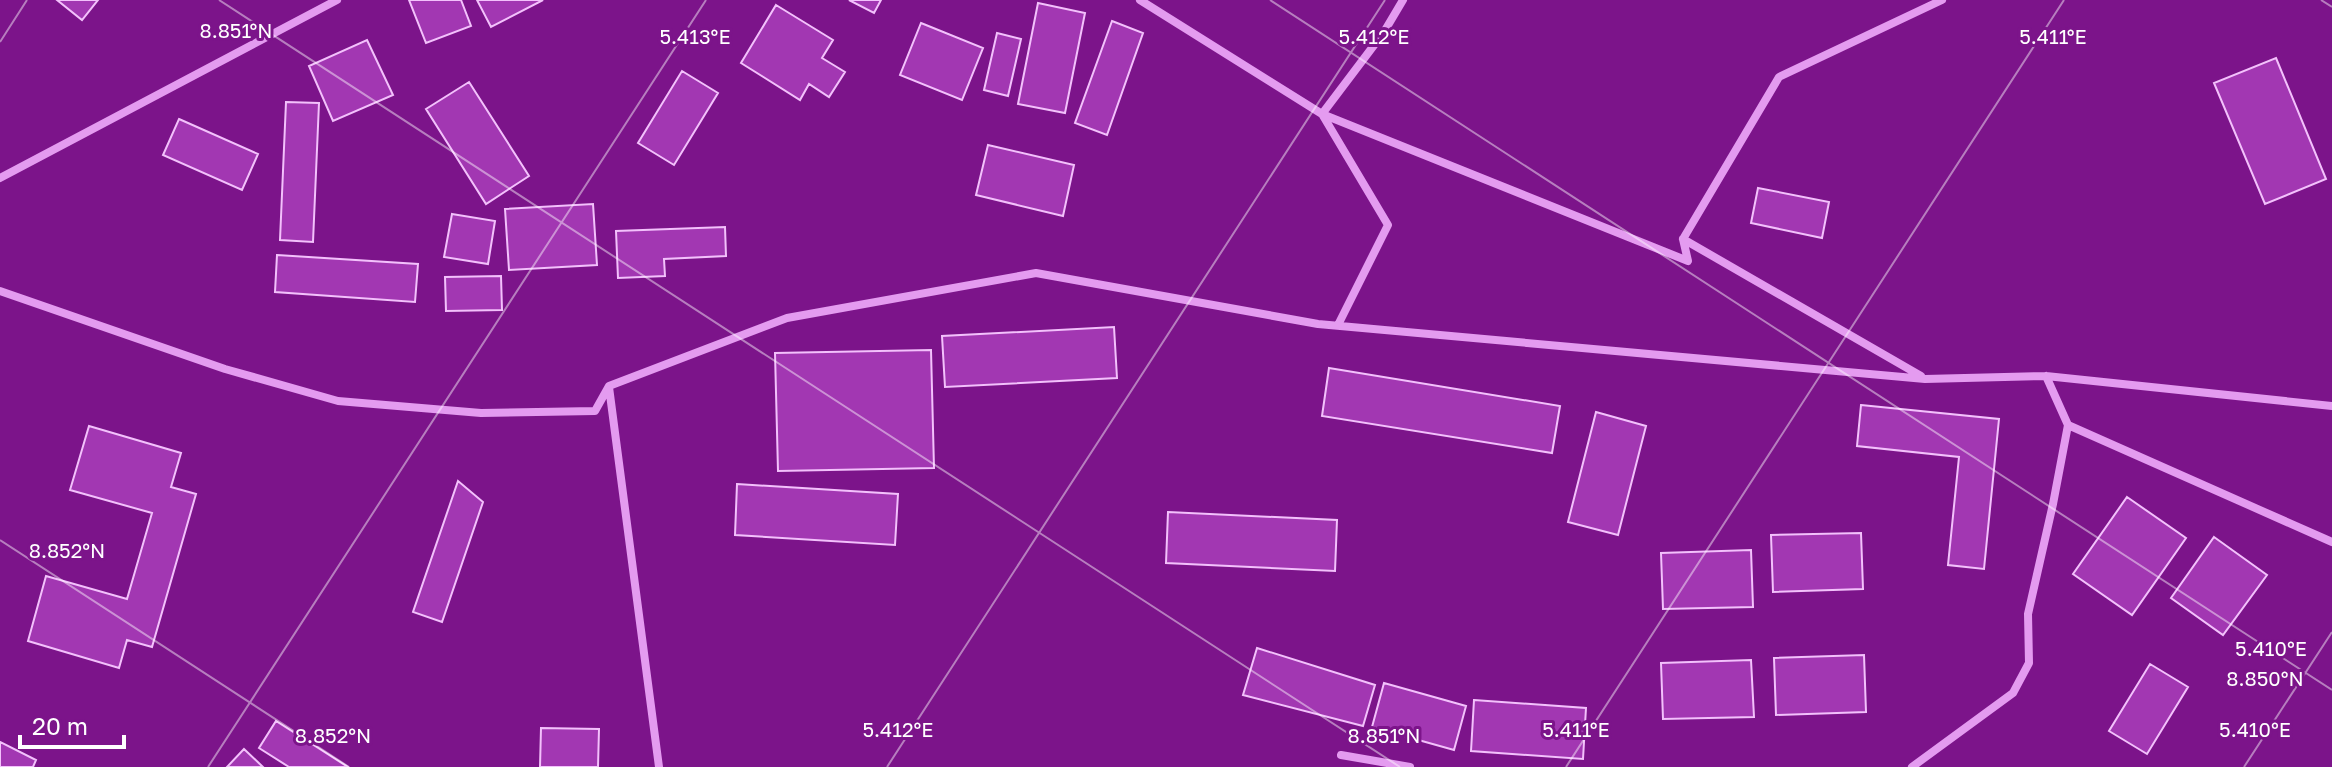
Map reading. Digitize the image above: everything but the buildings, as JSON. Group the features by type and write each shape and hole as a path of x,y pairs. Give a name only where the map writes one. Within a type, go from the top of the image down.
{"street":[{"path":"0,178 337,0"},
{"path":"1140,0 1322,114 1688,261 1683,239 1779,77 1942,0"},
{"path":"1322,114 1384,32 1403,0"},
{"path":"1322,114 1388,225 1338,325"},
{"path":"1683,239 1925,379"},
{"path":"0,291 225,369 338,401 481,413 595,411 609,386 787,318 1036,273 1318,324 1925,379 2046,376 2332,406"},
{"path":"1912,767 2013,693 2029,663 2028,614 2068,425 2046,376"},
{"path":"609,386 659,767"},
{"path":"2068,425 2332,542"},
{"path":"1341,755 1410,767"}]}
